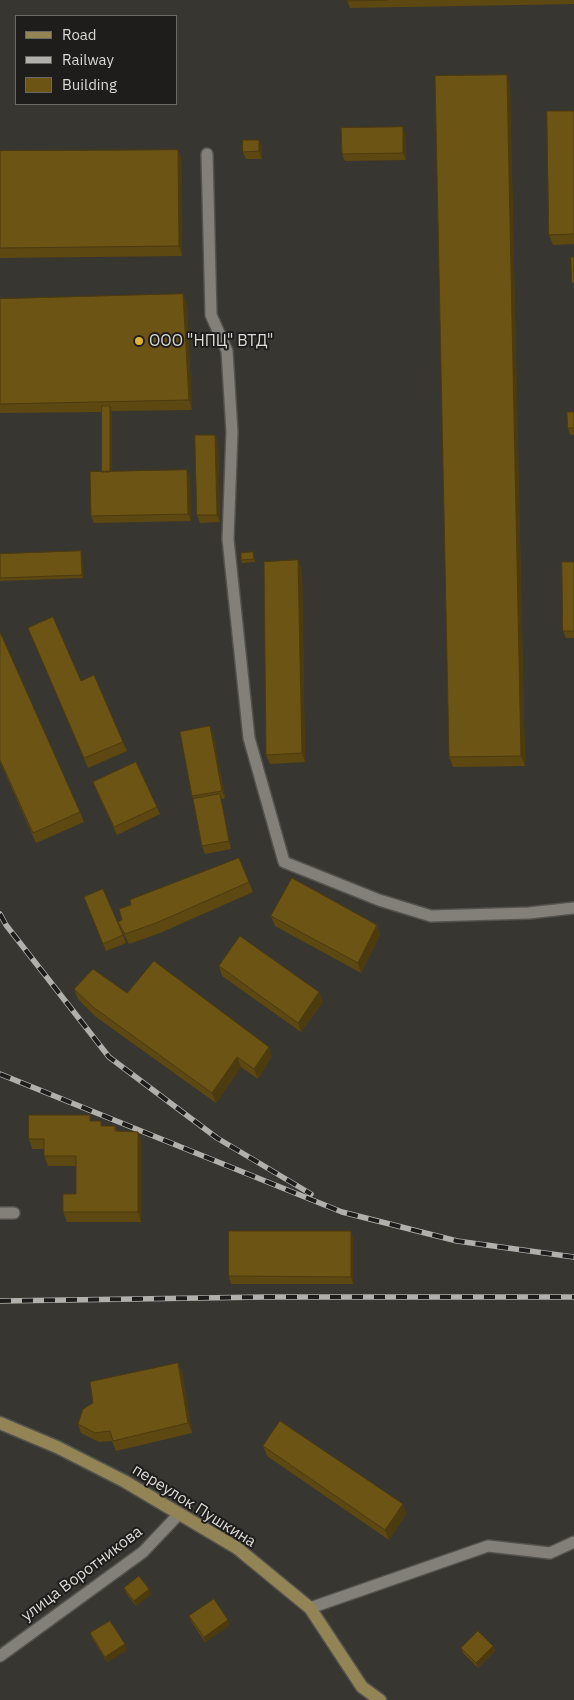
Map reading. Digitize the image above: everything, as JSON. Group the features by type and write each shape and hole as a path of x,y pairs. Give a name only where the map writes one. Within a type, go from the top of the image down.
{"street":[{"path":"207,154 211,315 227,351 232,432 228,539 249,738 284,862 379,900 431,916 574,908"},
{"path":"0,1213 14,1213"},
{"name":"переулок Пушкина","path":"0,1424 57,1447 124,1481 237,1548 310,1608 362,1687 375,1699"},
{"name":"улица Воротникова","path":"0,1656 143,1552 179,1514"},
{"path":"310,1608 488,1546 550,1553 574,1542"}],"building":[{"path":"347,0 388,0 347,1"},
{"path":"507,75 521,756 449,757 435,76"},
{"path":"547,111 574,111 574,234 549,235"},
{"path":"403,127 403,153 342,154 341,128"},
{"path":"243,140 259,140 259,151 243,152"},
{"path":"178,150 179,246 0,248 0,151"},
{"path":"571,257 574,257 574,283 572,283"},
{"path":"183,294 189,400 0,404 0,299"},
{"path":"102,406 110,406 110,472 102,472"},
{"path":"567,412 574,412 574,428 568,428"},
{"path":"195,435 215,435 217,515 197,515"},
{"path":"187,470 188,514 91,516 90,472"},
{"path":"81,551 82,575 0,578 0,554"},
{"path":"253,552 254,559 241,560 241,553"},
{"path":"298,560 302,753 266,755 264,562"},
{"path":"562,562 574,562 574,631 563,631"},
{"path":"53,617 81,681 94,675 123,742 84,758 28,628"},
{"path":"0,632 80,812 33,833 0,760"},
{"path":"210,726 222,791 192,796 180,732"},
{"path":"136,762 157,807 114,827 93,782"},
{"path":"220,794 229,841 202,846 193,799"},
{"path":"239,858 249,882 156,923 125,934 118,922 122,920 119,909 131,905 130,900"},
{"path":"292,878 377,925 358,963 271,916"},
{"path":"103,889 123,935 103,944 84,897"},
{"path":"240,936 319,992 298,1023 219,966"},
{"path":"154,961 269,1047 254,1069 237,1057 212,1093 93,1007 74,989 93,969 127,993"},
{"path":"29,1115 90,1115 90,1121 101,1121 101,1126 115,1126 115,1131 138,1132 138,1212 63,1212 63,1194 76,1194 76,1156 44,1156 44,1139 29,1139"},
{"path":"229,1231 351,1231 351,1277 229,1276"},
{"path":"178,1363 188,1423 113,1441 110,1431 95,1433 78,1424 83,1409 93,1403 90,1382"},
{"path":"280,1421 403,1504 385,1530 263,1446"},
{"path":"139,1576 149,1589 134,1601 124,1588"},
{"path":"214,1599 228,1620 204,1637 189,1616"},
{"path":"110,1621 125,1644 105,1657 90,1633"},
{"path":"478,1631 493,1646 476,1663 461,1648"}],"railway":[{"path":"0,914 6,925 109,1057 217,1138 311,1194"},
{"path":"0,1074 342,1212 457,1241 574,1257"},
{"path":"0,1301 266,1297 574,1297"}],"place":[{"name":"ООО \"НПЦ\" ВТД\"","path":"139,341"}]}
